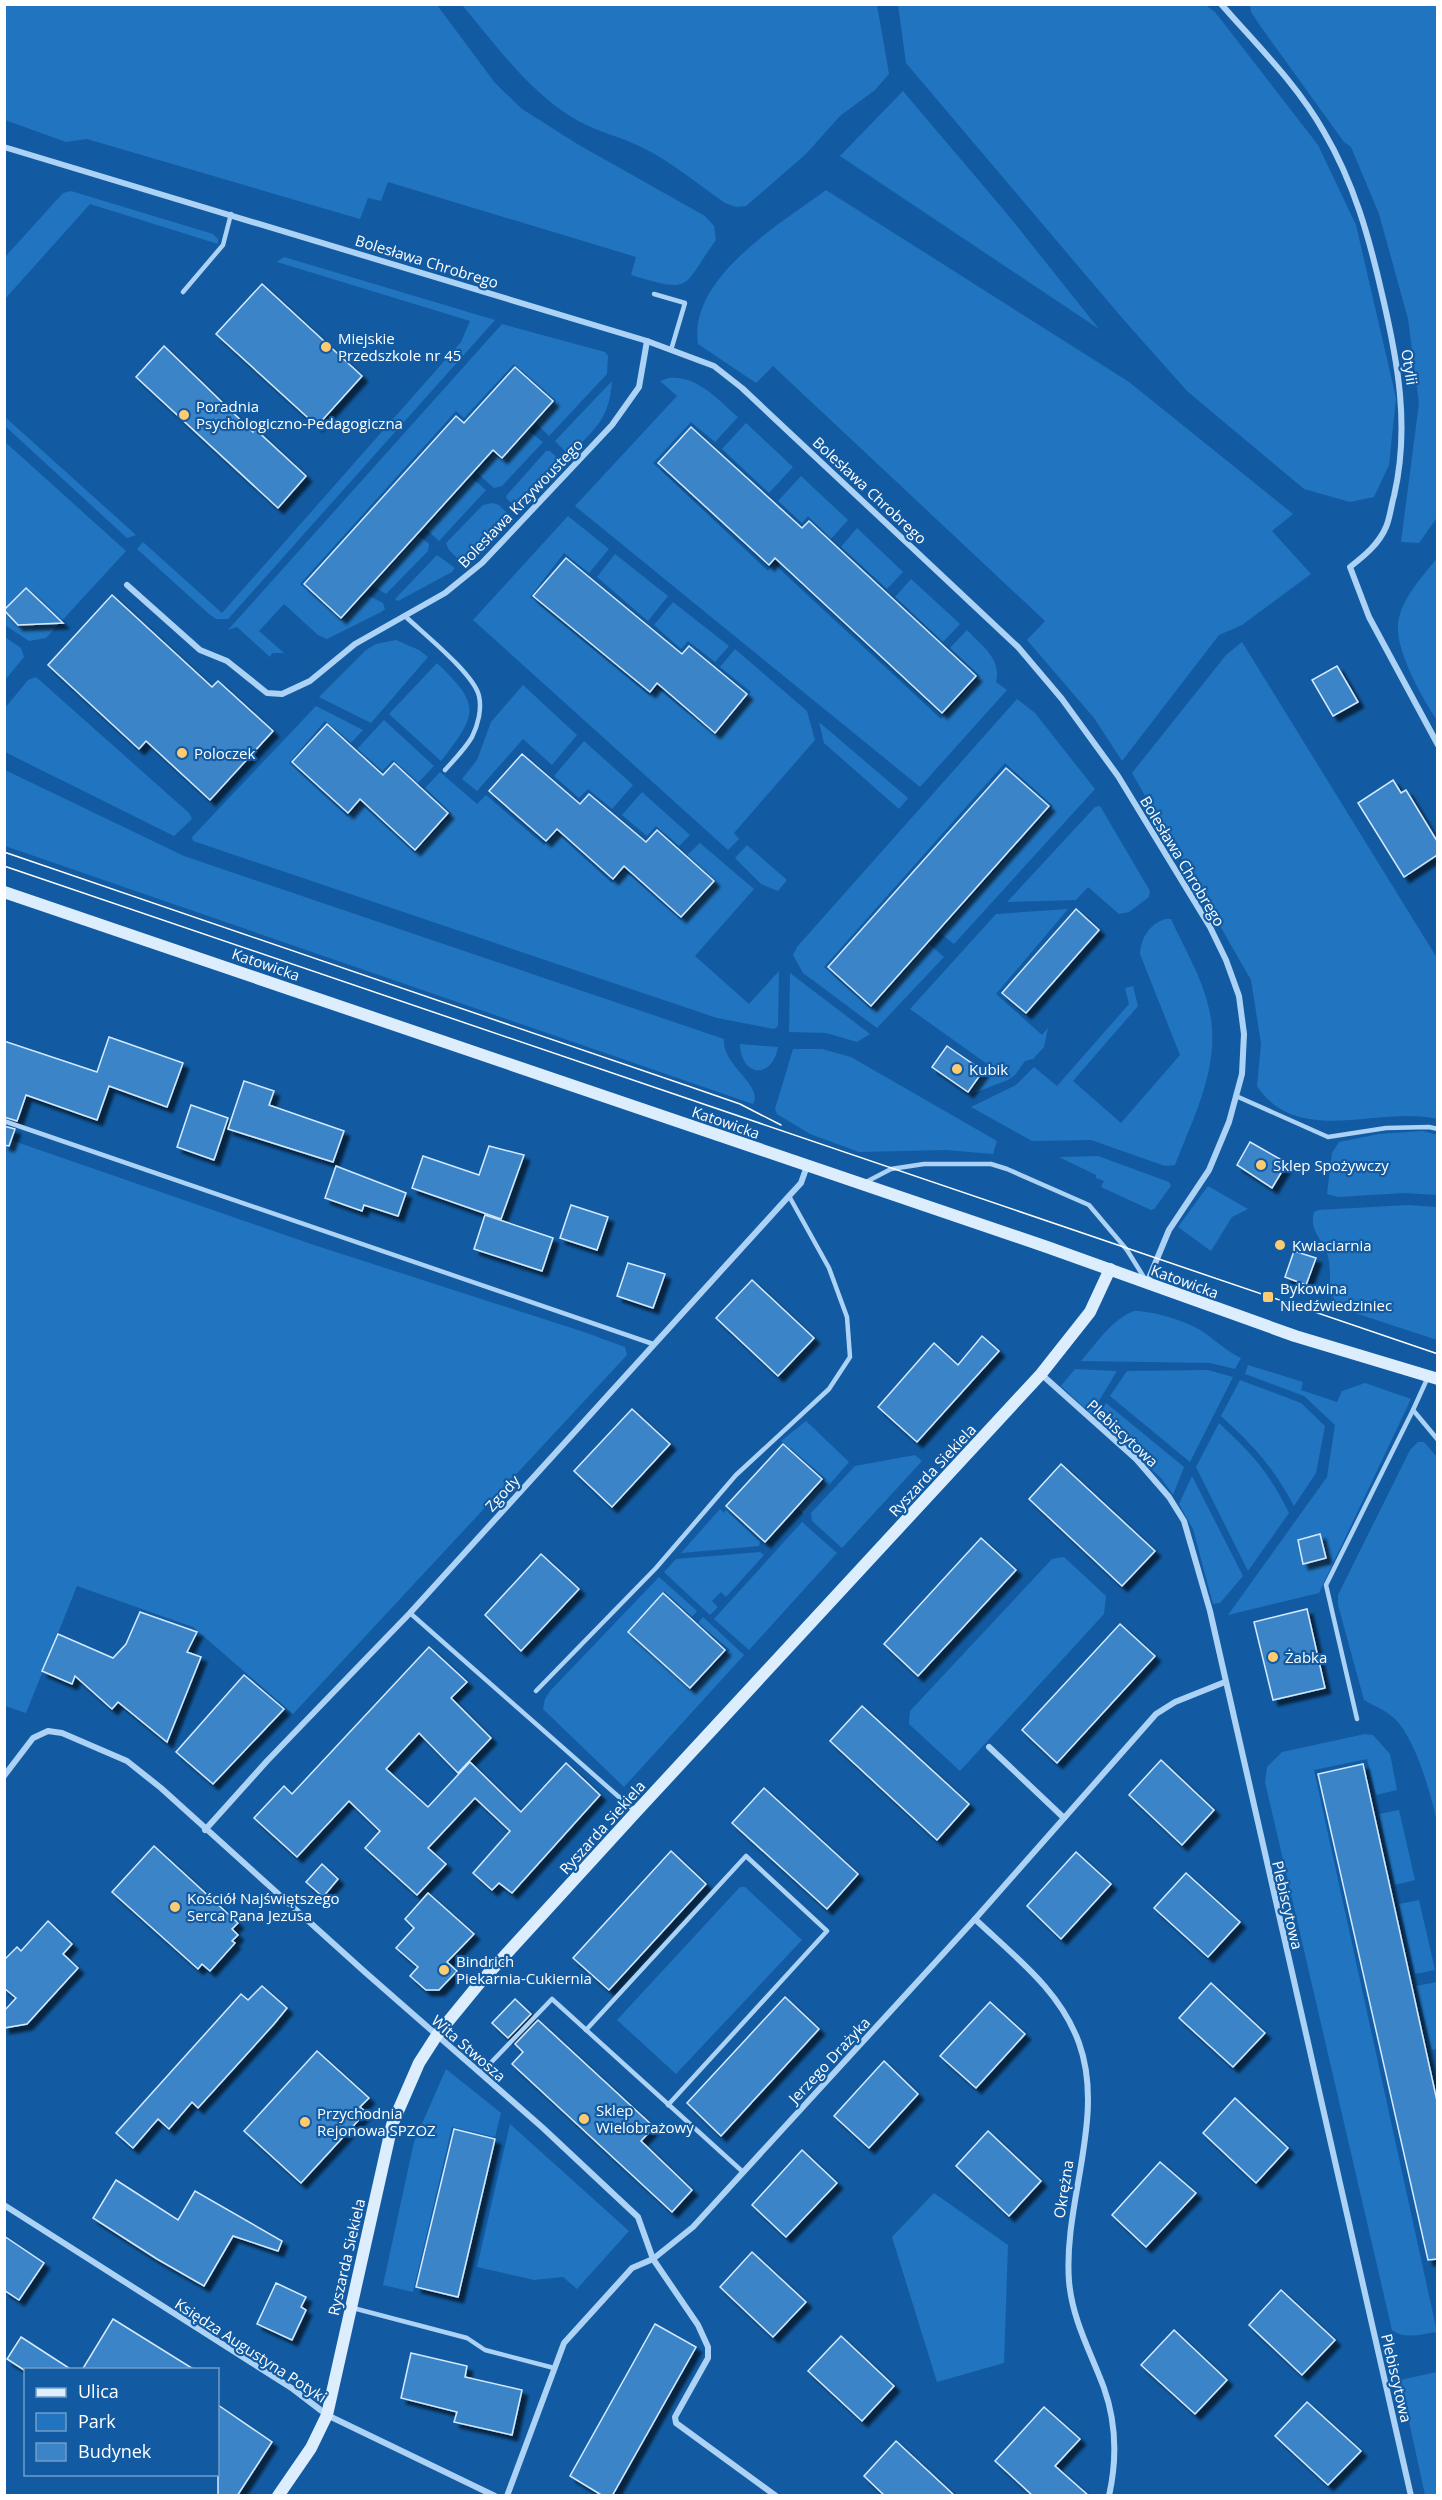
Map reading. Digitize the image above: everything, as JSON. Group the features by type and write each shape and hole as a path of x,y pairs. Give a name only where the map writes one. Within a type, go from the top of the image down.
{"street":[{"name":"Otylii","path":"1221,4 1278,69 1323,130 1349,180 1367,228 1398,361 1403,399 1401,466 1386,527 1371,550 1350,567 1369,617 1437,745"},
{"name":"Bolesława Chrobrego","path":"4,147 647,341 714,366 742,388 1018,647 1062,699 1118,776 1210,927 1226,960 1239,996 1244,1034 1242,1074 1229,1122 1209,1170 1169,1230 1147,1283"},
{"name":"Bolesława Krzywoustego","path":"127,585 200,650 227,661 267,693 282,694 310,681 355,644 445,593 482,563 612,425 639,387 647,341"},
{"name":"Katowicka","path":"4,892 864,1184 1295,1336 1433,1378"},
{"name":"Zgody","path":"205,1830 267,1761 410,1613 801,1183 807,1166"},
{"name":"Ryszarda Siekiela","path":"278,2496 311,2448 327,2415 392,2125 419,2063 437,2036 477,1985 1041,1374 1090,1312 1110,1269"},
{"name":"Plebiscytowa","path":"1041,1374 1136,1459 1169,1497 1184,1521 1207,1600 1411,2496"},
{"name":"Jerzego Drażyka","path":"507,2496 564,2343 632,2268 654,2259 693,2227 975,1919 1156,1714 1175,1702 1225,1682"},
{"name":"Wita Stwosza","path":"4,1776 33,1738 48,1731 62,1733 127,1761 161,1788 205,1830 543,2128 638,2217 654,2259 698,2325 708,2348 708,2358 675,2417 676,2423 776,2496"},
{"path":"989,1747 1064,1818"},
{"name":"Okrężna","path":"975,1919 1042,1982 1060,2004 1082,2053 1087,2080 1088,2110 1067,2246 1069,2283 1081,2330 1111,2415 1115,2450 1109,2496"},
{"name":"Księdza Augustyna Potyki","path":"4,2205 293,2389 327,2415 495,2496"}],"lane":[{"path":"183,292 223,245 231,214"},
{"path":"654,294 685,303 671,350"},
{"path":"406,617 442,650 472,682 479,694 479,717 472,736 445,770"},
{"path":"1236,1096 1328,1137 1386,1128 1429,1127 1437,1129"},
{"path":"4,1121 653,1344"},
{"path":"864,1184 891,1169 924,1164 990,1164 1007,1169 1089,1205 1127,1250 1147,1283"},
{"path":"536,1691 656,1568 736,1475 829,1389 850,1357 847,1317 829,1268 789,1196"},
{"path":"1357,1719 1326,1585 1413,1410 1433,1378"},
{"path":"1413,1410 1437,1440"},
{"path":"410,1613 636,1812"},
{"path":"586,2030 746,1856 827,1931 668,2104"},
{"path":"481,2073 552,1999 743,2172"},
{"path":"350,2308 467,2338 485,2350 554,2368"}],"green space":[{"path":"1204,4 1215,12 1318,145 1356,225 1396,398 1389,465 1374,497 1350,502 1304,489 1187,391 906,63 898,5"},
{"path":"4,5 437,5 495,83 522,109 579,145 705,216 714,226 716,240 684,283 666,284 631,275 636,257 388,182 381,201 368,198 360,219 87,139 66,142 5,120"},
{"path":"462,5 877,5 889,74 875,90 840,116 806,154 746,206 736,207 725,203 676,167 655,155 588,126 554,105 512,65"},
{"path":"1250,5 1437,5 1438,516 1419,543 1401,542 1419,403 1408,319 1379,214 1351,147 1344,142 1261,27 1251,12"},
{"path":"903,91 1008,215 1099,329 840,156"},
{"path":"826,190 1129,382 1293,514 1272,531 1311,574 1242,625 1219,635 1122,761 1094,718 1027,640 1045,621 773,366 756,383 698,344 699,320 707,297 722,275 763,236"},
{"path":"71,191 213,234 218,239 218,244 90,204 5,299 5,257 63,193"},
{"path":"284,257 495,320 228,619 216,619 137,549 143,542 222,613 461,342 470,321 277,262"},
{"path":"502,324 605,352 608,356 607,374 549,436 536,423 556,401 514,364 464,418 456,411 300,584 342,621 367,595 383,603 385,609 381,612 327,639 318,635 284,604 259,631 284,653 272,653 270,657 237,627 228,630"},
{"path":"669,378 689,380 698,385 715,396 738,417 715,442 691,422 653,463 768,571 774,564 941,719 980,676 950,648 967,630 989,653 996,666 996,682 1007,690 920,787 575,506 677,396 660,381"},
{"path":"612,381 605,413 588,436 572,453 568,454 555,441"},
{"path":"5,417 136,535 127,538 5,426"},
{"path":"746,423 793,467 769,493 722,449"},
{"path":"529,431 543,442 502,486 494,488 477,473 494,454 502,460"},
{"path":"4,441 126,551 46,638 29,641 5,625"},
{"path":"546,451 550,451 561,461 561,464 518,509 506,498 507,495"},
{"path":"801,476 848,520 831,539 808,516 802,523 778,501"},
{"path":"472,478 486,490 439,541 426,529"},
{"path":"493,503 499,505 511,517 474,557 460,561 449,550 446,543 483,505"},
{"path":"568,516 609,549 589,573 564,553 530,597 650,696 657,688 715,735 751,692 720,667 735,649 807,711 815,740 734,833 739,839 728,850 473,620"},
{"path":"857,528 903,572 887,589 841,547"},
{"path":"419,536 429,544 428,551 386,594 373,586"},
{"path":"615,554 668,596 648,621 597,577"},
{"path":"437,555 455,568 452,572 398,601 395,599"},
{"path":"1437,558 1437,720 1418,688 1406,661 1401,648 1398,626 1399,617 1407,598"},
{"path":"911,579 960,624 943,642 895,597"},
{"path":"673,602 729,646 715,662 688,641 681,649 654,625"},
{"path":"5,637 21,648 24,657 5,680"},
{"path":"396,640 419,650 428,657 371,723 319,697 366,650 376,644"},
{"path":"1242,642 1437,958 1437,1119 1414,1116 1317,1120 1294,1115 1274,1105 1257,1086 1261,1044 1251,980 1132,773 1226,655"},
{"path":"437,663 462,690 468,701 469,710 462,732 441,761 389,714"},
{"path":"36,677 189,813 192,819 174,836 5,752 5,708 28,680"},
{"path":"523,685 577,735 552,765 523,739 477,791 462,779 477,760 491,722"},
{"path":"1017,699 1035,713 1095,789 954,944 940,933 1053,806 1005,763 824,967 872,1010 929,944 944,957 877,1028 803,973 793,955 797,947"},
{"path":"316,706 363,730 351,743 325,721 289,763 348,817 361,804 415,853 452,814 425,788 440,772 477,804 486,795 544,845 557,833 612,883 624,870 681,920 716,881 687,855 700,843 754,889 695,956 749,1004 779,971 778,1026 774,1029 717,1018 193,841 192,837"},
{"path":"384,720 434,766 418,783 393,760 382,771 357,749"},
{"path":"819,722 908,798 899,809 824,743"},
{"path":"584,741 633,785 612,809 588,789 579,798 554,776"},
{"path":"5,770 184,856 724,1039 729,1058 753,1090 755,1097 753,1104 5,846"},
{"path":"642,792 690,835 679,846 656,826 647,836 622,815"},
{"path":"1100,806 1150,891 1149,897 1129,912 1119,914 1088,887 1076,900 1007,902 1095,807"},
{"path":"747,845 787,880 778,891 761,884 735,858"},
{"path":"1068,909 996,994 1042,1035 1048,1028 1044,1047 1033,1059 1025,1061 1015,1075 1008,1080 969,1095 990,1066 910,1009 996,914"},
{"path":"1165,919 1171,919 1197,974 1206,997 1212,1029 1212,1049 1204,1089 1175,1165 1165,1166 1091,1140 1032,1141 971,1107 1016,1085 1034,1067 1057,1086 1129,1004 1125,988 1133,986 1138,1006 1073,1081 1121,1123 1180,1055 1140,954 1147,932"},
{"path":"790,973 870,1034 857,1042 826,1033 789,1032"},
{"path":"740,1044 778,1047 770,1065 757,1070 746,1063"},
{"path":"793,1049 822,1049 851,1057 997,1141 993,1154 946,1150 859,1152 810,1134 777,1114 775,1109"},
{"path":"1423,1131 1437,1135 1437,1195 1404,1193 1338,1197 1327,1194 1332,1153 1339,1142 1379,1134"},
{"path":"5,1138 314,1245 584,1332 625,1347 627,1355 293,1714 193,1627 77,1586 26,1713 5,1706"},
{"path":"1098,1156 1169,1182 1171,1186 1151,1210 1101,1187 1104,1181 1096,1178 1096,1175 1059,1157"},
{"path":"1208,1186 1248,1209 1232,1217 1211,1251 1178,1227"},
{"path":"1408,1205 1437,1207 1437,1340 1343,1309 1331,1292 1328,1254 1314,1226 1314,1212 1318,1210"},
{"path":"1134,1311 1170,1317 1187,1324 1202,1331 1241,1358 1235,1369 1210,1363 1081,1361 1112,1326"},
{"path":"1248,1365 1303,1382 1301,1390 1337,1402 1342,1391 1365,1383 1411,1399 1319,1593 1228,1615 1327,1477 1335,1425 1304,1396 1245,1374"},
{"path":"1075,1369 1117,1371 1091,1414 1061,1386"},
{"path":"1208,1370 1233,1377 1190,1462 1110,1396 1127,1371"},
{"path":"1240,1380 1301,1403 1325,1426 1316,1473 1294,1506 1279,1480 1262,1458 1221,1416"},
{"path":"1106,1403 1184,1467 1173,1495 1162,1479 1097,1419"},
{"path":"806,1421 849,1462 804,1514 798,1509 826,1479 781,1441"},
{"path":"1219,1423 1259,1464 1289,1513 1248,1571 1196,1467"},
{"path":"1418,1442 1424,1442 1437,1457 1437,1822 1422,1768 1403,1728 1392,1716 1364,1700 1338,1605 1338,1595 1410,1450"},
{"path":"915,1455 922,1461 842,1548 812,1521 811,1513 855,1466"},
{"path":"1192,1476 1243,1576 1220,1603 1213,1604 1193,1529 1179,1504"},
{"path":"720,1509 724,1513 726,1510 760,1542 759,1546 681,1553"},
{"path":"802,1522 837,1553 749,1650 714,1619"},
{"path":"760,1552 764,1555 726,1597 721,1592 712,1601 718,1607 710,1615 664,1572 676,1559"},
{"path":"1064,1557 1106,1596 1104,1614 960,1771 909,1724 910,1711 1052,1559"},
{"path":"659,1577 697,1611 692,1617 664,1591 628,1632 692,1691 730,1650 698,1623 703,1617 744,1655 624,1787 543,1709 550,1691"},
{"path":"1365,1734 1373,1735 1390,1754 1397,1790 1376,1795 1367,1759 1314,1770 1437,2332 1414,2336 1403,2335 1392,2330 1265,1782 1267,1767 1282,1752"},
{"path":"1399,1810 1415,1880 1395,1885 1379,1814"},
{"path":"740,1887 745,1887 802,1940 676,2074 617,2020"},
{"path":"1419,1900 1435,1970 1415,1974 1399,1904"},
{"path":"1437,1982 1437,2049 1432,2050 1416,1986"},
{"path":"446,2069 501,2113 495,2137 452,2127 413,2292 383,2285 414,2142"},
{"path":"510,2124 629,2231 577,2289 563,2277 534,2280 477,2267"},
{"path":"934,2193 1008,2245 1004,2363 937,2382 892,2237"},
{"path":"1437,2372 1437,2495 1425,2495 1400,2380"}],"building":[{"path":"262,284 362,376 317,426 216,334"},
{"path":"164,346 253,432 255,429 306,476 278,508 136,377"},
{"path":"515,367 553,401 502,458 493,450 341,618 304,584 456,416 464,423"},
{"path":"691,427 802,528 809,521 976,676 942,713 775,558 769,565 658,463"},
{"path":"566,558 682,654 689,646 747,694 715,733 657,683 650,692 533,596"},
{"path":"26,588 63,623 18,625 4,610"},
{"path":"112,595 212,687 218,681 273,731 210,800 146,741 139,749 48,665"},
{"path":"1337,666 1358,702 1333,716 1312,680"},
{"path":"327,724 383,775 394,763 448,813 415,850 360,799 348,813 292,762"},
{"path":"522,754 580,804 589,794 646,842 657,830 714,881 681,917 624,866 613,879 557,829 546,841 489,791"},
{"path":"1006,768 1049,806 871,1006 828,967"},
{"path":"1393,780 1401,793 1406,790 1437,841 1437,855 1404,877 1358,803"},
{"path":"1076,909 1099,930 1026,1013 1002,993"},
{"path":"109,1037 183,1063 167,1107 109,1086 97,1120 26,1095 17,1121 4,1117 4,1041 97,1072"},
{"path":"947,1046 983,1071 968,1092 932,1067"},
{"path":"244,1081 274,1091 269,1105 344,1131 333,1162 228,1129"},
{"path":"191,1105 228,1118 214,1160 177,1147"},
{"path":"4,1126 15,1129 9,1146 4,1145"},
{"path":"1250,1142 1287,1163 1272,1188 1237,1165"},
{"path":"489,1146 524,1155 501,1219 412,1188 423,1156 479,1175"},
{"path":"336,1166 406,1193 398,1216 364,1205 362,1211 325,1198"},
{"path":"571,1205 608,1217 597,1250 560,1238"},
{"path":"485,1215 553,1238 542,1271 474,1249"},
{"path":"1294,1251 1316,1258 1306,1285 1285,1277"},
{"path":"628,1263 665,1274 653,1308 617,1296"},
{"path":"752,1280 814,1338 778,1376 716,1318"},
{"path":"982,1336 999,1351 917,1442 878,1407 934,1343 958,1365"},
{"path":"632,1409 670,1444 612,1507 574,1471"},
{"path":"783,1444 822,1479 765,1542 726,1506"},
{"path":"1061,1464 1155,1551 1122,1586 1029,1499"},
{"path":"1320,1534 1326,1558 1303,1564 1298,1540"},
{"path":"981,1538 1016,1570 918,1676 884,1644"},
{"path":"541,1554 579,1589 521,1651 485,1615"},
{"path":"663,1593 725,1650 690,1688 628,1632"},
{"path":"1307,1609 1325,1688 1273,1700 1254,1622"},
{"path":"140,1612 197,1632 187,1652 201,1657 167,1742 118,1702 112,1709 75,1676 72,1684 42,1671 58,1634 113,1658 126,1644"},
{"path":"1120,1624 1155,1656 1057,1763 1022,1730"},
{"path":"429,1647 467,1682 451,1698 491,1738 458,1773 419,1733 386,1769 428,1807 470,1762 521,1812 566,1763 600,1795 512,1893 499,1883 492,1890 473,1873 510,1831 475,1798 428,1848 446,1864 417,1895 365,1848 380,1831 349,1801 297,1857 254,1818 284,1786 292,1794"},
{"path":"244,1675 284,1709 213,1784 176,1752"},
{"path":"862,1706 969,1804 937,1840 830,1741"},
{"path":"1161,1760 1214,1810 1182,1845 1129,1795"},
{"path":"1363,1764 1437,2101 1437,2259 1428,2260 1318,1774"},
{"path":"764,1788 858,1874 827,1909 732,1823"},
{"name":"Kościół Najświętszego Serca Pana Jezusa","path":"154,1846 238,1923 232,1929 238,1935 232,1941 235,1943 210,1971 202,1964 198,1969 112,1892"},
{"path":"671,1851 706,1884 609,1990 573,1958"},
{"path":"1076,1852 1111,1884 1061,1939 1027,1906"},
{"path":"322,1864 338,1879 323,1897 306,1882"},
{"path":"1186,1873 1240,1922 1208,1957 1154,1908"},
{"path":"428,1893 474,1934 447,1962 457,1971 439,1990 426,1990 410,1976 418,1967 396,1948 414,1928 405,1919"},
{"path":"48,1921 72,1944 63,1954 78,1968 27,2024 4,2028 4,2011 16,1998 4,1988 4,1960 17,1947 21,1951"},
{"path":"1211,1983 1265,2033 1233,2067 1179,2018"},
{"path":"262,1986 287,2008 198,2108 192,2102 169,2129 158,2119 133,2148 116,2133 241,1994 248,2000"},
{"path":"785,1997 819,2029 721,2136 687,2103"},
{"path":"515,1999 531,2014 508,2038 492,2023"},
{"path":"990,2002 1025,2034 976,2088 940,2056"},
{"path":"538,2020 654,2127 641,2141 692,2190 672,2212 512,2064 523,2052 515,2044"},
{"name":"Przychodnia Rejonowa SPZOZ","path":"317,2051 369,2098 360,2107 366,2112 301,2183 244,2131"},
{"path":"884,2061 918,2094 869,2148 834,2116"},
{"path":"1235,2098 1288,2148 1256,2183 1203,2133"},
{"path":"454,2129 495,2139 458,2297 416,2287"},
{"path":"988,2131 1041,2181 1009,2216 956,2166"},
{"path":"802,2150 837,2183 786,2237 752,2205"},
{"path":"1160,2162 1196,2193 1146,2247 1112,2215"},
{"path":"116,2180 178,2220 195,2191 282,2241 278,2251 233,2236 204,2286 93,2218"},
{"path":"4,2236 44,2263 19,2300 4,2290"},
{"path":"752,2252 806,2302 773,2337 720,2287"},
{"path":"276,2283 306,2297 301,2307 306,2310 292,2340 257,2324"},
{"path":"1281,2290 1335,2340 1302,2375 1249,2325"},
{"path":"113,2319 192,2368 83,2368"},
{"path":"655,2324 696,2347 612,2496 603,2496 570,2476"},
{"path":"1174,2330 1227,2380 1195,2414 1141,2365"},
{"path":"841,2336 894,2386 862,2421 808,2371"},
{"path":"21,2337 69,2368 24,2368 24,2370 7,2359"},
{"path":"411,2353 467,2366 465,2377 522,2390 512,2435 454,2422 457,2412 401,2398"},
{"path":"1307,2402 1361,2451 1328,2485 1275,2436"},
{"path":"219,2406 272,2442 237,2496 218,2496"},
{"path":"1044,2407 1080,2439 1055,2466 1089,2496 1033,2496 995,2461"},
{"path":"896,2441 955,2496 885,2496 864,2476"}],"tram line":[{"path":"4,852 740,1104 781,1125"},
{"path":"4,866 1438,1354"}],"place":[{"name":"Miejskie Przedszkole nr 45","path":"326,347"},
{"name":"Poradnia Psychologiczno-Pedagogiczna","path":"184,415"},
{"name":"Poloczek","path":"182,753"},
{"name":"Kubik","path":"957,1069"},
{"name":"Sklep Spożywczy","path":"1261,1165"},
{"name":"Kwiaciarnia","path":"1280,1245"},
{"name":"Bykowina Niedźwiedziniec","path":"1268,1297"},
{"name":"Żabka","path":"1273,1657"},
{"name":"Kościół Najświętszego Serca Pana Jezusa","path":"175,1907"},
{"name":"Bindrich Piekarnia-Cukiernia","path":"444,1970"},
{"name":"Sklep Wielobrażowy","path":"584,2119"},
{"name":"Przychodnia Rejonowa SPZOZ","path":"305,2122"}]}
